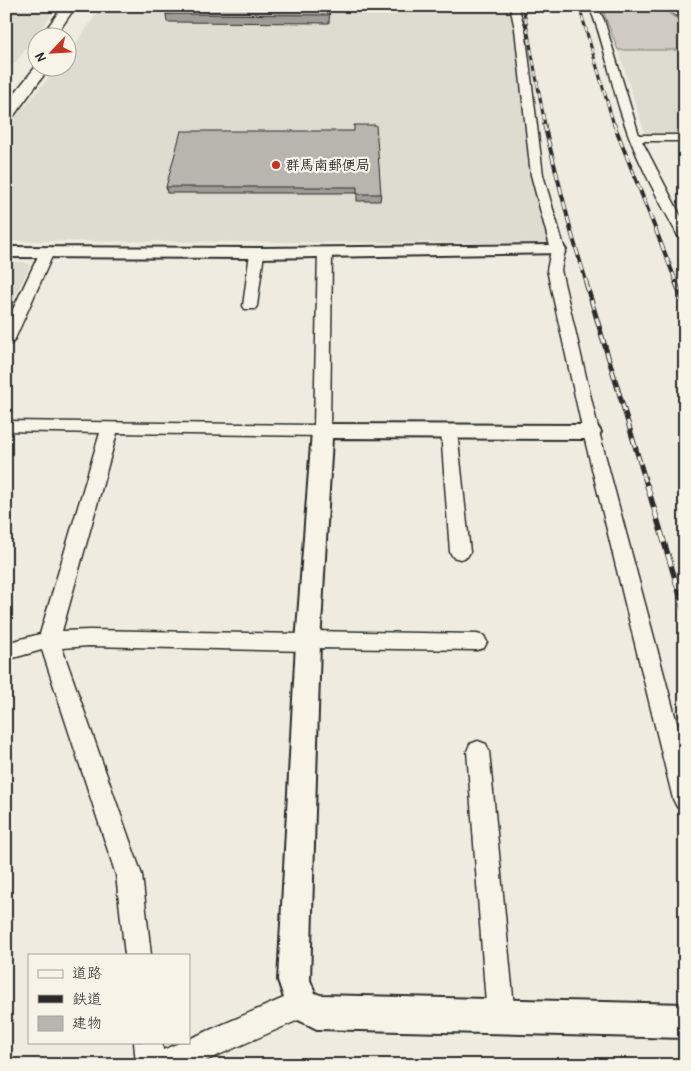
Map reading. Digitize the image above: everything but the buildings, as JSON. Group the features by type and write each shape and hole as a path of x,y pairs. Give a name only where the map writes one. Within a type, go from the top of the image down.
{"highway":[{"path":"57,28 75,10"},
{"path":"67,28 75,10"},
{"path":"6,92 28,71"},
{"path":"6,115 28,77"}],"street":[{"path":"514,6 520,29 537,175 558,250 554,270 591,432 685,799"},
{"path":"593,6 605,36 627,118 635,138 685,236"},
{"path":"666,6 684,18"},
{"path":"635,138 685,138"},
{"path":"6,252 257,253 558,250"},
{"path":"6,341 47,252"},
{"path":"325,252 322,431 308,641 294,980 302,1004 318,1012 685,1021"},
{"path":"250,306 257,253"},
{"path":"6,426 322,431 591,432"},
{"path":"110,428 49,640 129,875 138,954"},
{"path":"450,431 460,552"},
{"path":"6,652 49,640 89,638 477,642"},
{"path":"478,751 501,1017"},
{"path":"162,1065 302,1004"},
{"path":"148,1044 150,1065"}],"shaded area":[{"path":"6,6 58,6 41,28 28,28 28,46 6,75"},
{"path":"102,6 511,6 519,44 524,117 532,177 550,243 6,241 6,128 48,78 78,78 78,41"},
{"path":"601,6 657,6 685,24 685,50 618,50"},
{"path":"618,50 685,50 685,135 651,136 645,133"},
{"path":"6,262 24,262 30,265 6,317"}],"railway":[{"path":"523,6 545,125"},
{"path":"579,6 614,125"},
{"path":"544,124 572,235 587,284"},
{"path":"614,124 677,284"},
{"path":"586,283 647,486"},
{"path":"676,283 685,305"},
{"path":"647,485 685,612"}],"place":[{"name":"群馬南郵便局","path":"276,165"}]}
